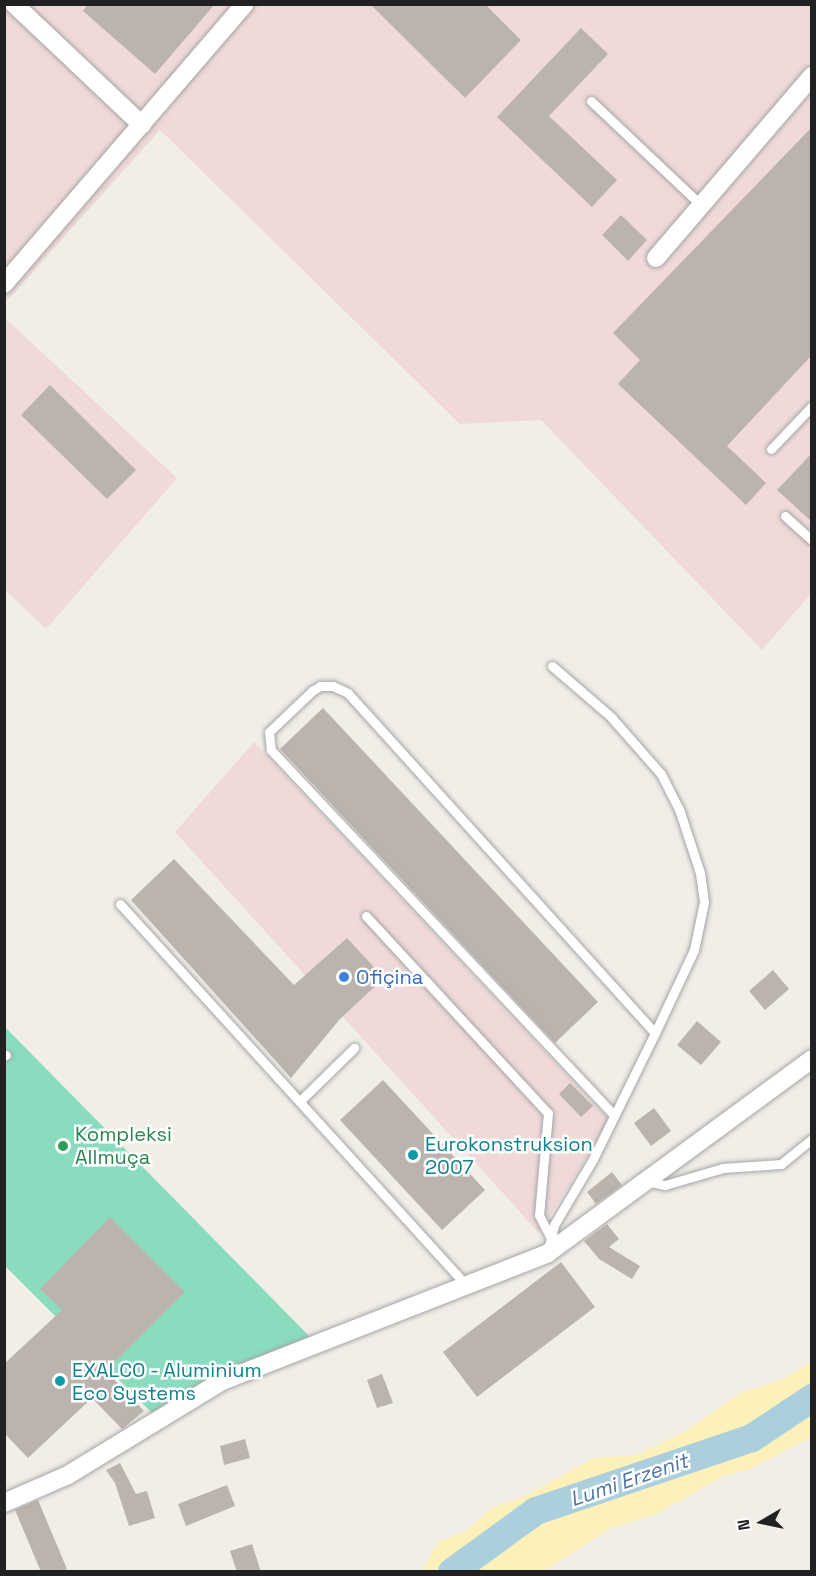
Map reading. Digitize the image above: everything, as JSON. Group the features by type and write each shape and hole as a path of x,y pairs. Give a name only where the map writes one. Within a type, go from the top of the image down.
{"street":[{"path":"14,4 142,124"},
{"path":"4,284 106,171 142,124 245,4"},
{"path":"656,258 812,76"},
{"path":"4,1503 68,1475 222,1381 467,1286 549,1246 645,1180 812,1059"},
{"path":"794,1074 812,1068"}],"lane":[{"path":"591,101 701,205"},
{"path":"771,449 812,406"},
{"path":"785,516 812,540"},
{"path":"549,1246 554,1225 656,1033 694,950 704,902 700,873 679,809 661,774 611,717 552,666"},
{"path":"614,1115 276,757 268,740 275,724 320,686 342,688 656,1033"},
{"path":"120,904 467,1286"},
{"path":"366,916 548,1113 539,1215 549,1246"},
{"path":"300,1101 354,1048"},
{"path":"645,1180 665,1185 723,1168 765,1168 792,1158 812,1139"}],"shaded area":[{"path":"5,5 811,5 811,594 762,650 541,420 460,424 160,130 5,303"},
{"path":"4,317 177,478 46,629 5,590"},
{"path":"254,742 610,1121 539,1233 175,832"}],"sand":[{"path":"811,1362 811,1437 748,1470 723,1476 659,1513 609,1529 545,1571 422,1571 438,1542 467,1530 492,1508 523,1497 593,1458 637,1455 687,1430 740,1393 781,1380"}],"green space":[{"name":"Kompleksi Allmuça","path":"5,1027 313,1340 153,1414 5,1266"}],"building":[{"path":"88,4 215,4 155,74 83,11"},
{"path":"370,4 485,4 521,40 465,98"},
{"path":"581,28 608,54 549,116 617,180 592,207 497,117"},
{"path":"812,127 812,355 727,446 766,483 746,505 618,384 640,360 613,333"},
{"path":"621,215 647,240 628,261 602,235"},
{"path":"50,385 136,470 107,499 21,415"},
{"path":"812,453 812,522 777,490"},
{"path":"323,708 598,1002 555,1043 280,749"},
{"path":"174,859 294,985 347,938 384,978 340,1019 291,1078 131,900"},
{"path":"773,970 789,989 765,1010 749,991"},
{"path":"697,1021 721,1042 701,1065 677,1045"},
{"name":"Eurokonstruksion 2007","path":"383,1080 485,1190 442,1230 340,1120"},
{"path":"570,1083 593,1106 581,1117 559,1094"},
{"path":"654,1108 671,1131 651,1146 634,1123"},
{"path":"612,1172 622,1185 596,1204 587,1192"},
{"path":"110,1217 185,1292 106,1371 144,1411 122,1429 92,1398 28,1458 4,1433 4,1364 62,1310 40,1289"},
{"path":"607,1224 619,1239 609,1247 640,1266 632,1279 599,1259 584,1241"},
{"path":"561,1262 595,1307 477,1397 443,1352"},
{"path":"382,1374 393,1403 377,1408 367,1380"},
{"path":"245,1439 250,1458 224,1465 220,1446"},
{"path":"120,1463 136,1494 147,1491 155,1518 129,1526 115,1483 106,1470"},
{"path":"227,1485 235,1506 186,1526 178,1504"},
{"path":"38,1500 67,1569 59,1572 41,1572 15,1510"},
{"path":"252,1544 261,1572 237,1572 230,1551"}],"waterway":[{"name":"Lumi Erzenit","path":"452,1572 536,1511 752,1438 812,1398"}],"place":[{"name":"Ofiçina","path":"344,977"},
{"name":"Kompleksi Allmuça","path":"63,1146"},
{"name":"Eurokonstruksion 2007","path":"413,1155"},
{"name":"EXALCO - Aluminium Eco Systems","path":"60,1381"}]}
